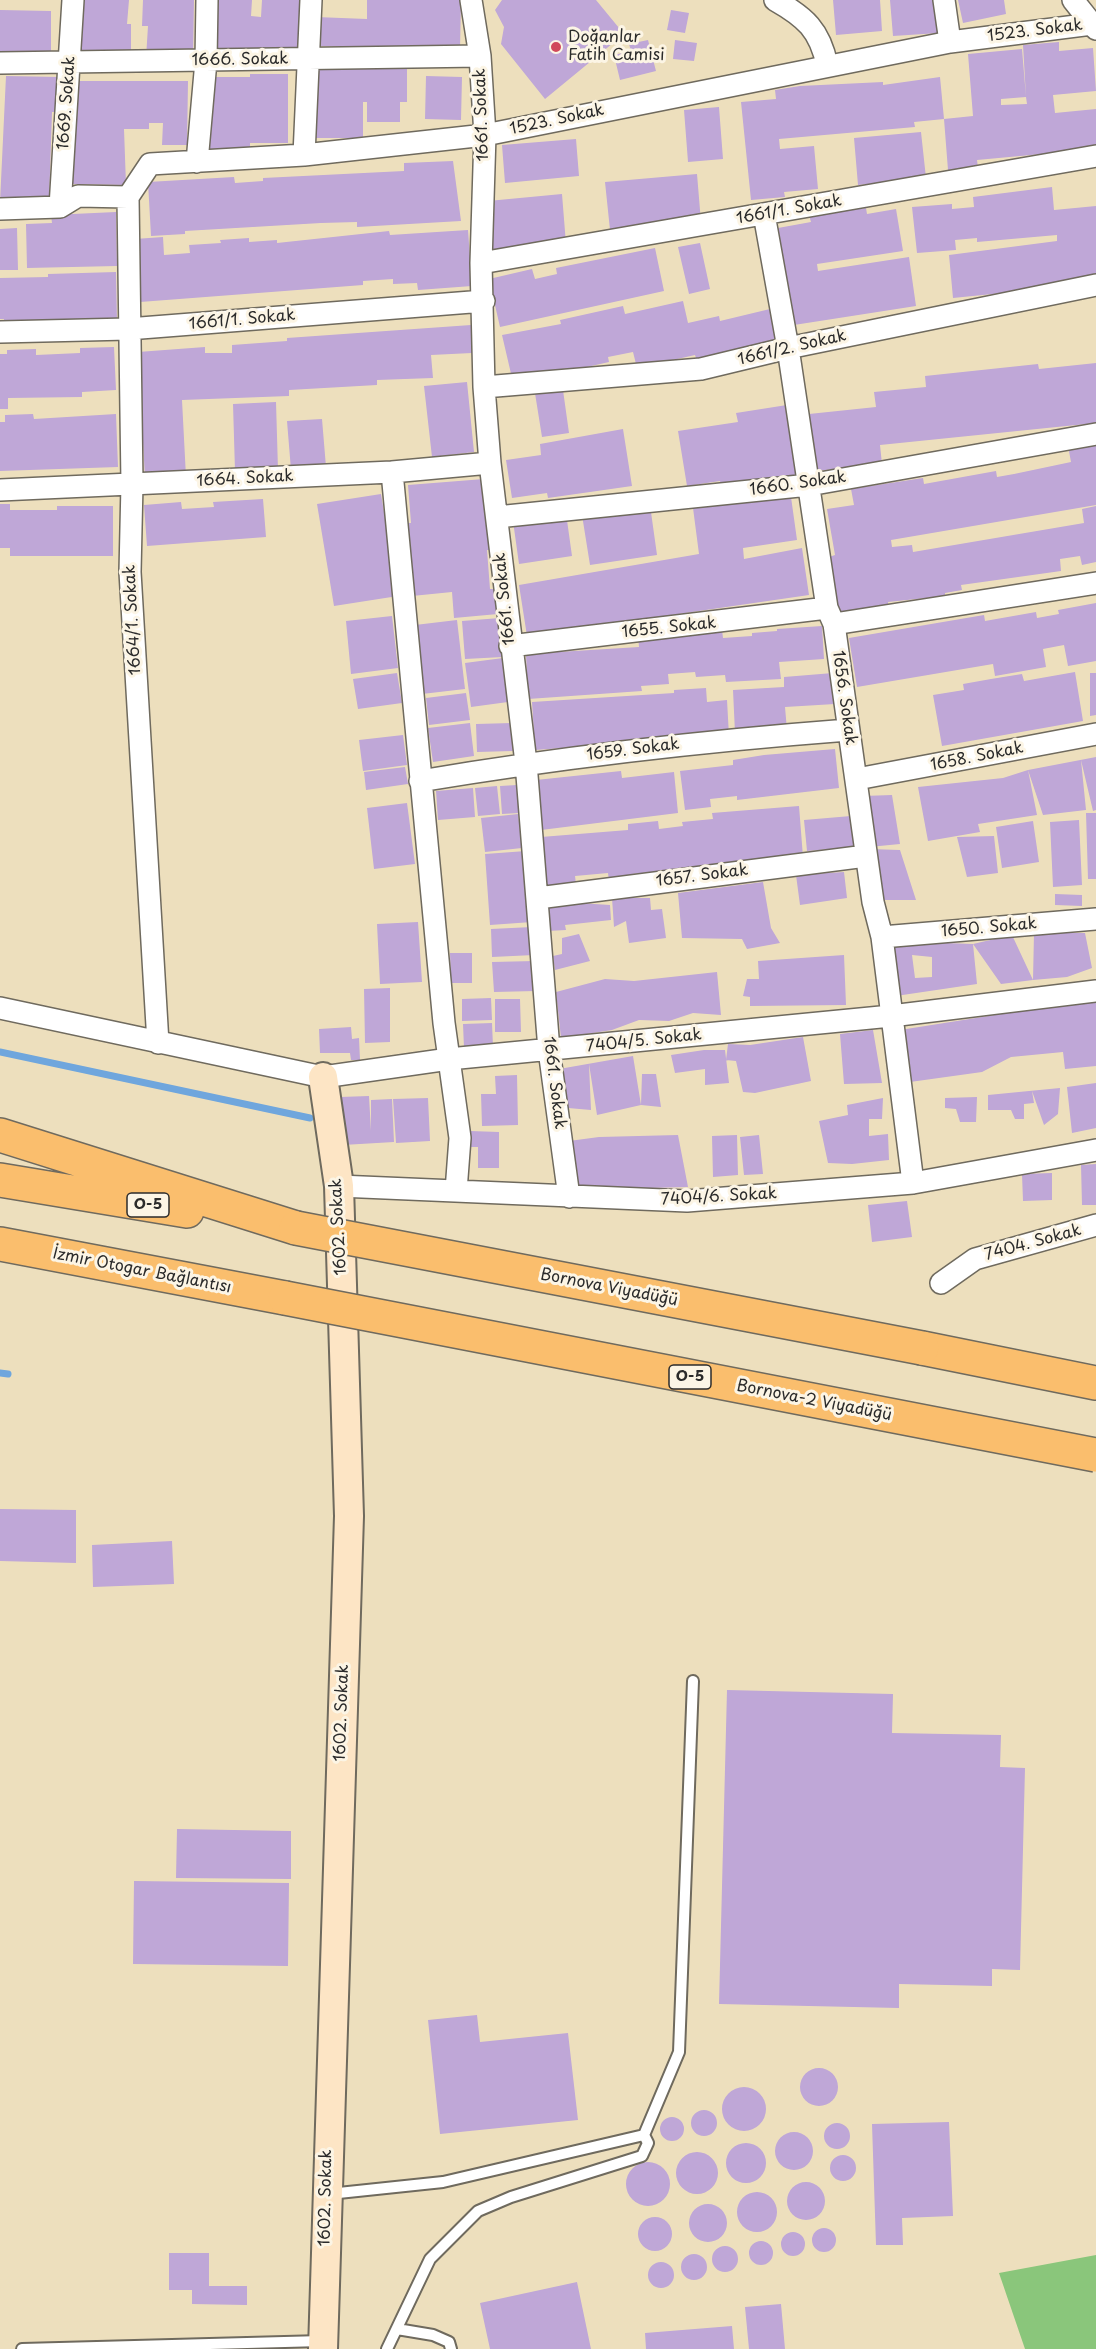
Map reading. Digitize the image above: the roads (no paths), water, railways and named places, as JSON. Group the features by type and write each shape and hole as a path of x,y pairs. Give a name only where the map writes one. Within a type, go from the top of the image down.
{"highway":[{"path":"0,1135 296,1228"},
{"name":"O-5","path":"0,1180 296,1228"},
{"name":"Bornova Viyadüğü","path":"296,1228 1096,1383"},
{"name":"İzmir Otogar Bağlantısı","path":"0,1244 285,1298"},
{"name":"Bornova-2 Viyadüğü","path":"285,1298 1096,1455"}],"street":[{"name":"1669. Sokak","path":"60,207 73,0"},
{"path":"197,162 206,61 207,0"},
{"path":"304,155 310,0"},
{"name":"1661. Sokak","path":"471,0 480,56 485,135 481,263 484,301 484,387 490,463 525,763 549,1050 569,1197"},
{"path":"775,0 798,7 823,42 826,65"},
{"path":"945,0 950,42"},
{"path":"1072,0 1094,27"},
{"name":"1523. Sokak","path":"128,197 150,164 304,155 485,135 950,42 1094,27"},
{"name":"1666. Sokak","path":"0,63 70,64 480,56"},
{"name":"1661/1. Sokak","path":"481,263 1096,156"},
{"path":"0,209 60,207 78,196 128,197"},
{"name":"1664/1. Sokak","path":"128,197 128,329 132,484 130,572 158,1043"},
{"name":"1656. Sokak","path":"764,214 788,348 857,779 866,856 882,937 913,1183"},
{"name":"1661/2. Sokak","path":"484,387 701,369 788,348 1096,285"},
{"name":"1661/1. Sokak","path":"0,332 128,329 484,301"},
{"name":"1660. Sokak","path":"497,517 809,485 1096,434"},
{"name":"1664. Sokak","path":"0,490 392,472 490,463"},
{"path":"392,472 420,781 449,1059 460,1138 456,1191"},
{"name":"1655. Sokak","path":"510,646 831,616 1096,583"},
{"name":"1659. Sokak","path":"420,781 525,763 727,739 848,730"},
{"name":"1658. Sokak","path":"857,779 1096,734"},
{"name":"1657. Sokak","path":"538,898 866,856"},
{"name":"1650. Sokak","path":"882,937 1096,919"},
{"name":"7404/5. Sokak","path":"0,1008 323,1077 449,1059 891,1016 1096,991"},
{"name":"1602. Sokak","path":"323,1077 339,1186 349,1516 323,2345"},
{"name":"7404/6. Sokak","path":"339,1186 569,1197 698,1200 913,1183 1096,1150"},
{"name":"7404. Sokak","path":"940,1283 975,1259 1096,1225"}],"lane":[{"path":"644,2135 679,2052 693,1681"},
{"path":"326,2194 443,2182 644,2135"},
{"path":"387,2349 430,2259 478,2211 511,2197 642,2156 648,2142 644,2135"},
{"path":"397,2329 433,2335 449,2342 451,2349"},
{"path":"22,2349 323,2345"}],"waterway":[{"path":"0,1052 310,1118"},
{"path":"0,1373 8,1374"}],"place":[{"name":"Doğanlar Fatih Camisi","path":"556,47"}]}
